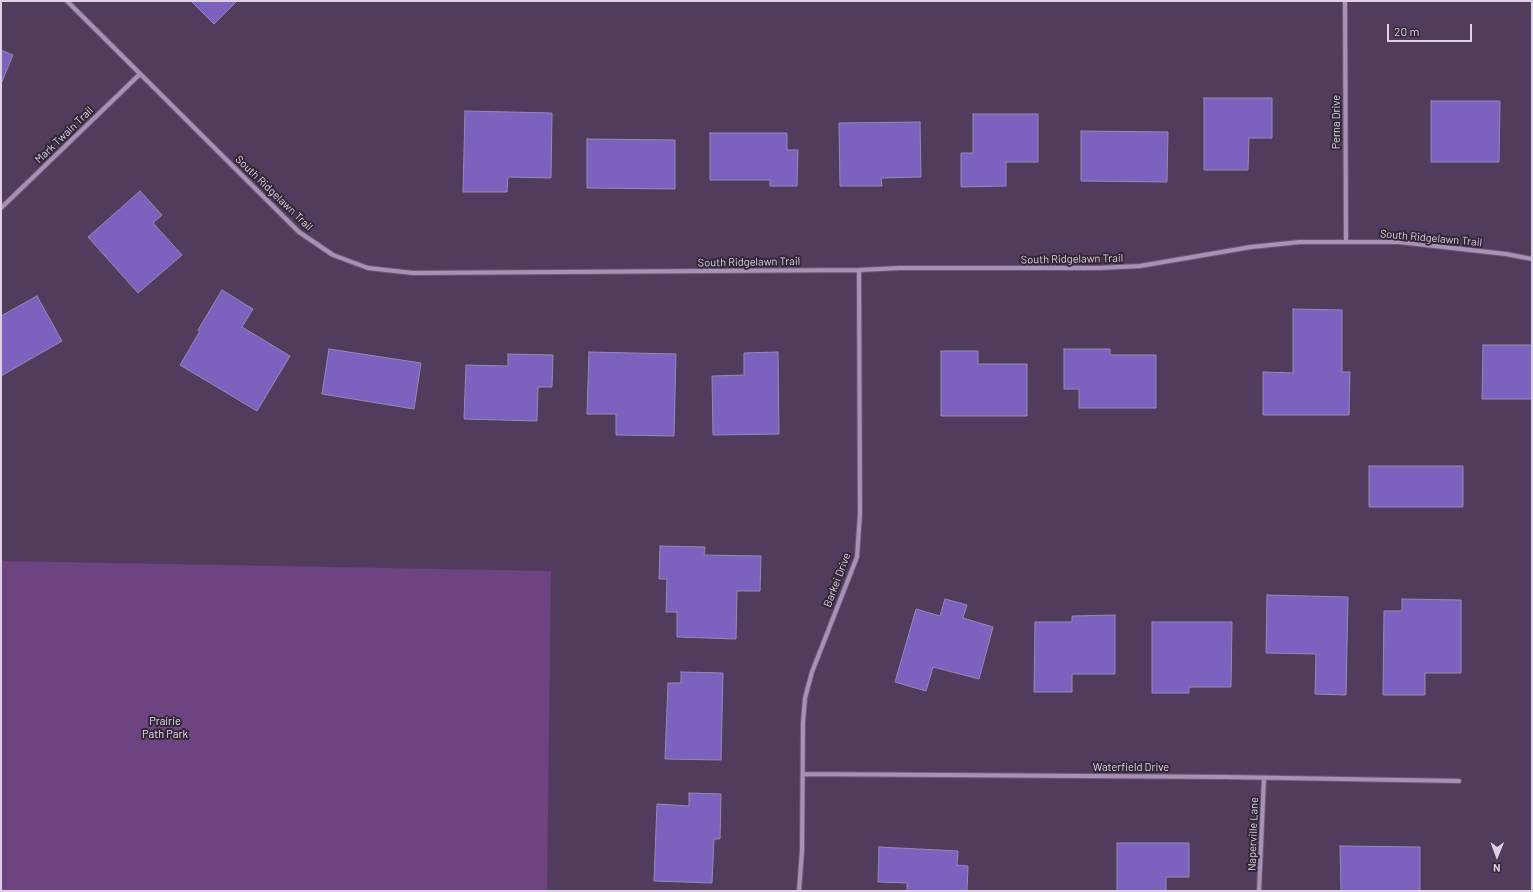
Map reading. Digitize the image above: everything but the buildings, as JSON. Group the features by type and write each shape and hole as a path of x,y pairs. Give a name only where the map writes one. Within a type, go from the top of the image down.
{"street":[{"name":"South Ridgelawn Trail","path":"67,1 299,232 333,255 368,268 413,274 859,270 900,268 1099,268 1133,267 1251,247 1300,242 1399,242 1506,254 1532,259"},
{"name":"Perna Drive","path":"1345,1 1346,242"},
{"name":"Mark Twain Trail","path":"1,208 140,74"},
{"name":"Barkei Drive","path":"799,891 802,850 803,723 805,698 812,672 857,557 860,514 859,270"},
{"name":"Waterfield Drive","path":"803,774 1459,781"},
{"name":"Naperville Lane","path":"1259,891 1264,778"}],"green space":[{"name":"Prairie Path Park","path":"1,561 551,571 547,891 1,891"}]}
